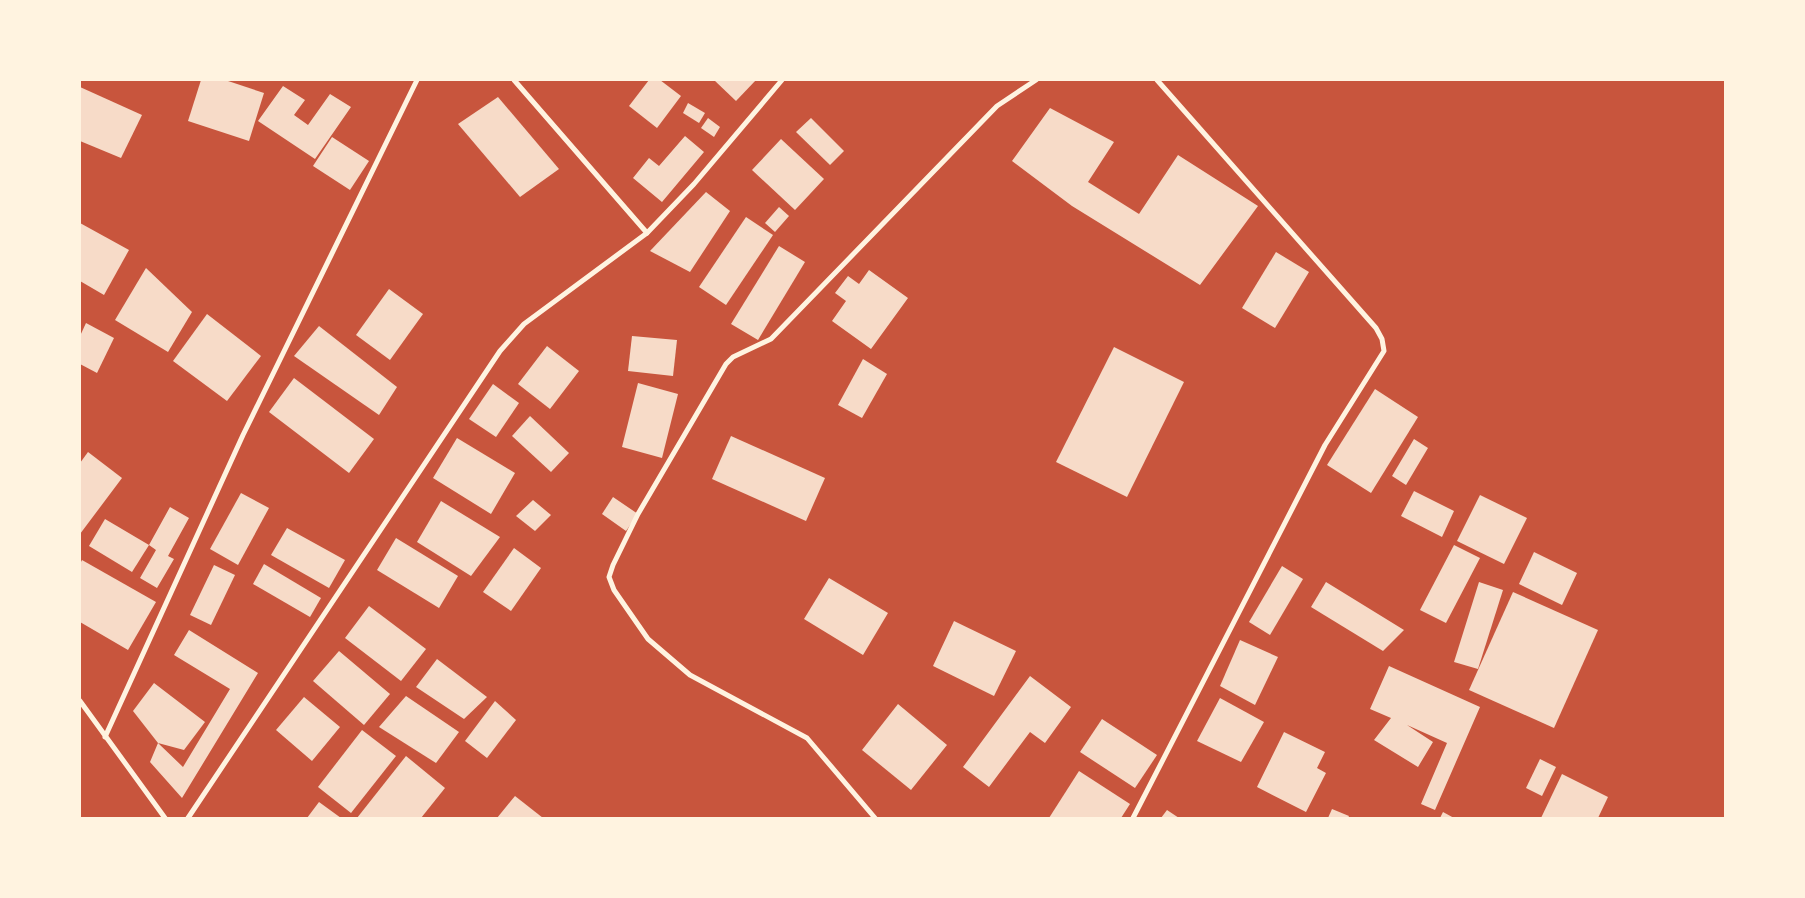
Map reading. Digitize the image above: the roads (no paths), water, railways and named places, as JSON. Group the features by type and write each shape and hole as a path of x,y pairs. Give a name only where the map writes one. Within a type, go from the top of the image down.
{"street":[{"path":"105,737 243,435 417,80"},
{"path":"514,80 647,233"},
{"path":"188,818 500,351 524,324 647,233 694,184 782,80"},
{"path":"875,818 807,738 690,675 648,639 614,590 609,577 612,565 638,514 726,364 733,357 772,340 997,106 1036,80"},
{"path":"1133,818 1325,445 1384,351 1382,338 1376,328 1157,80"},
{"path":"80,701 165,818"}]}
